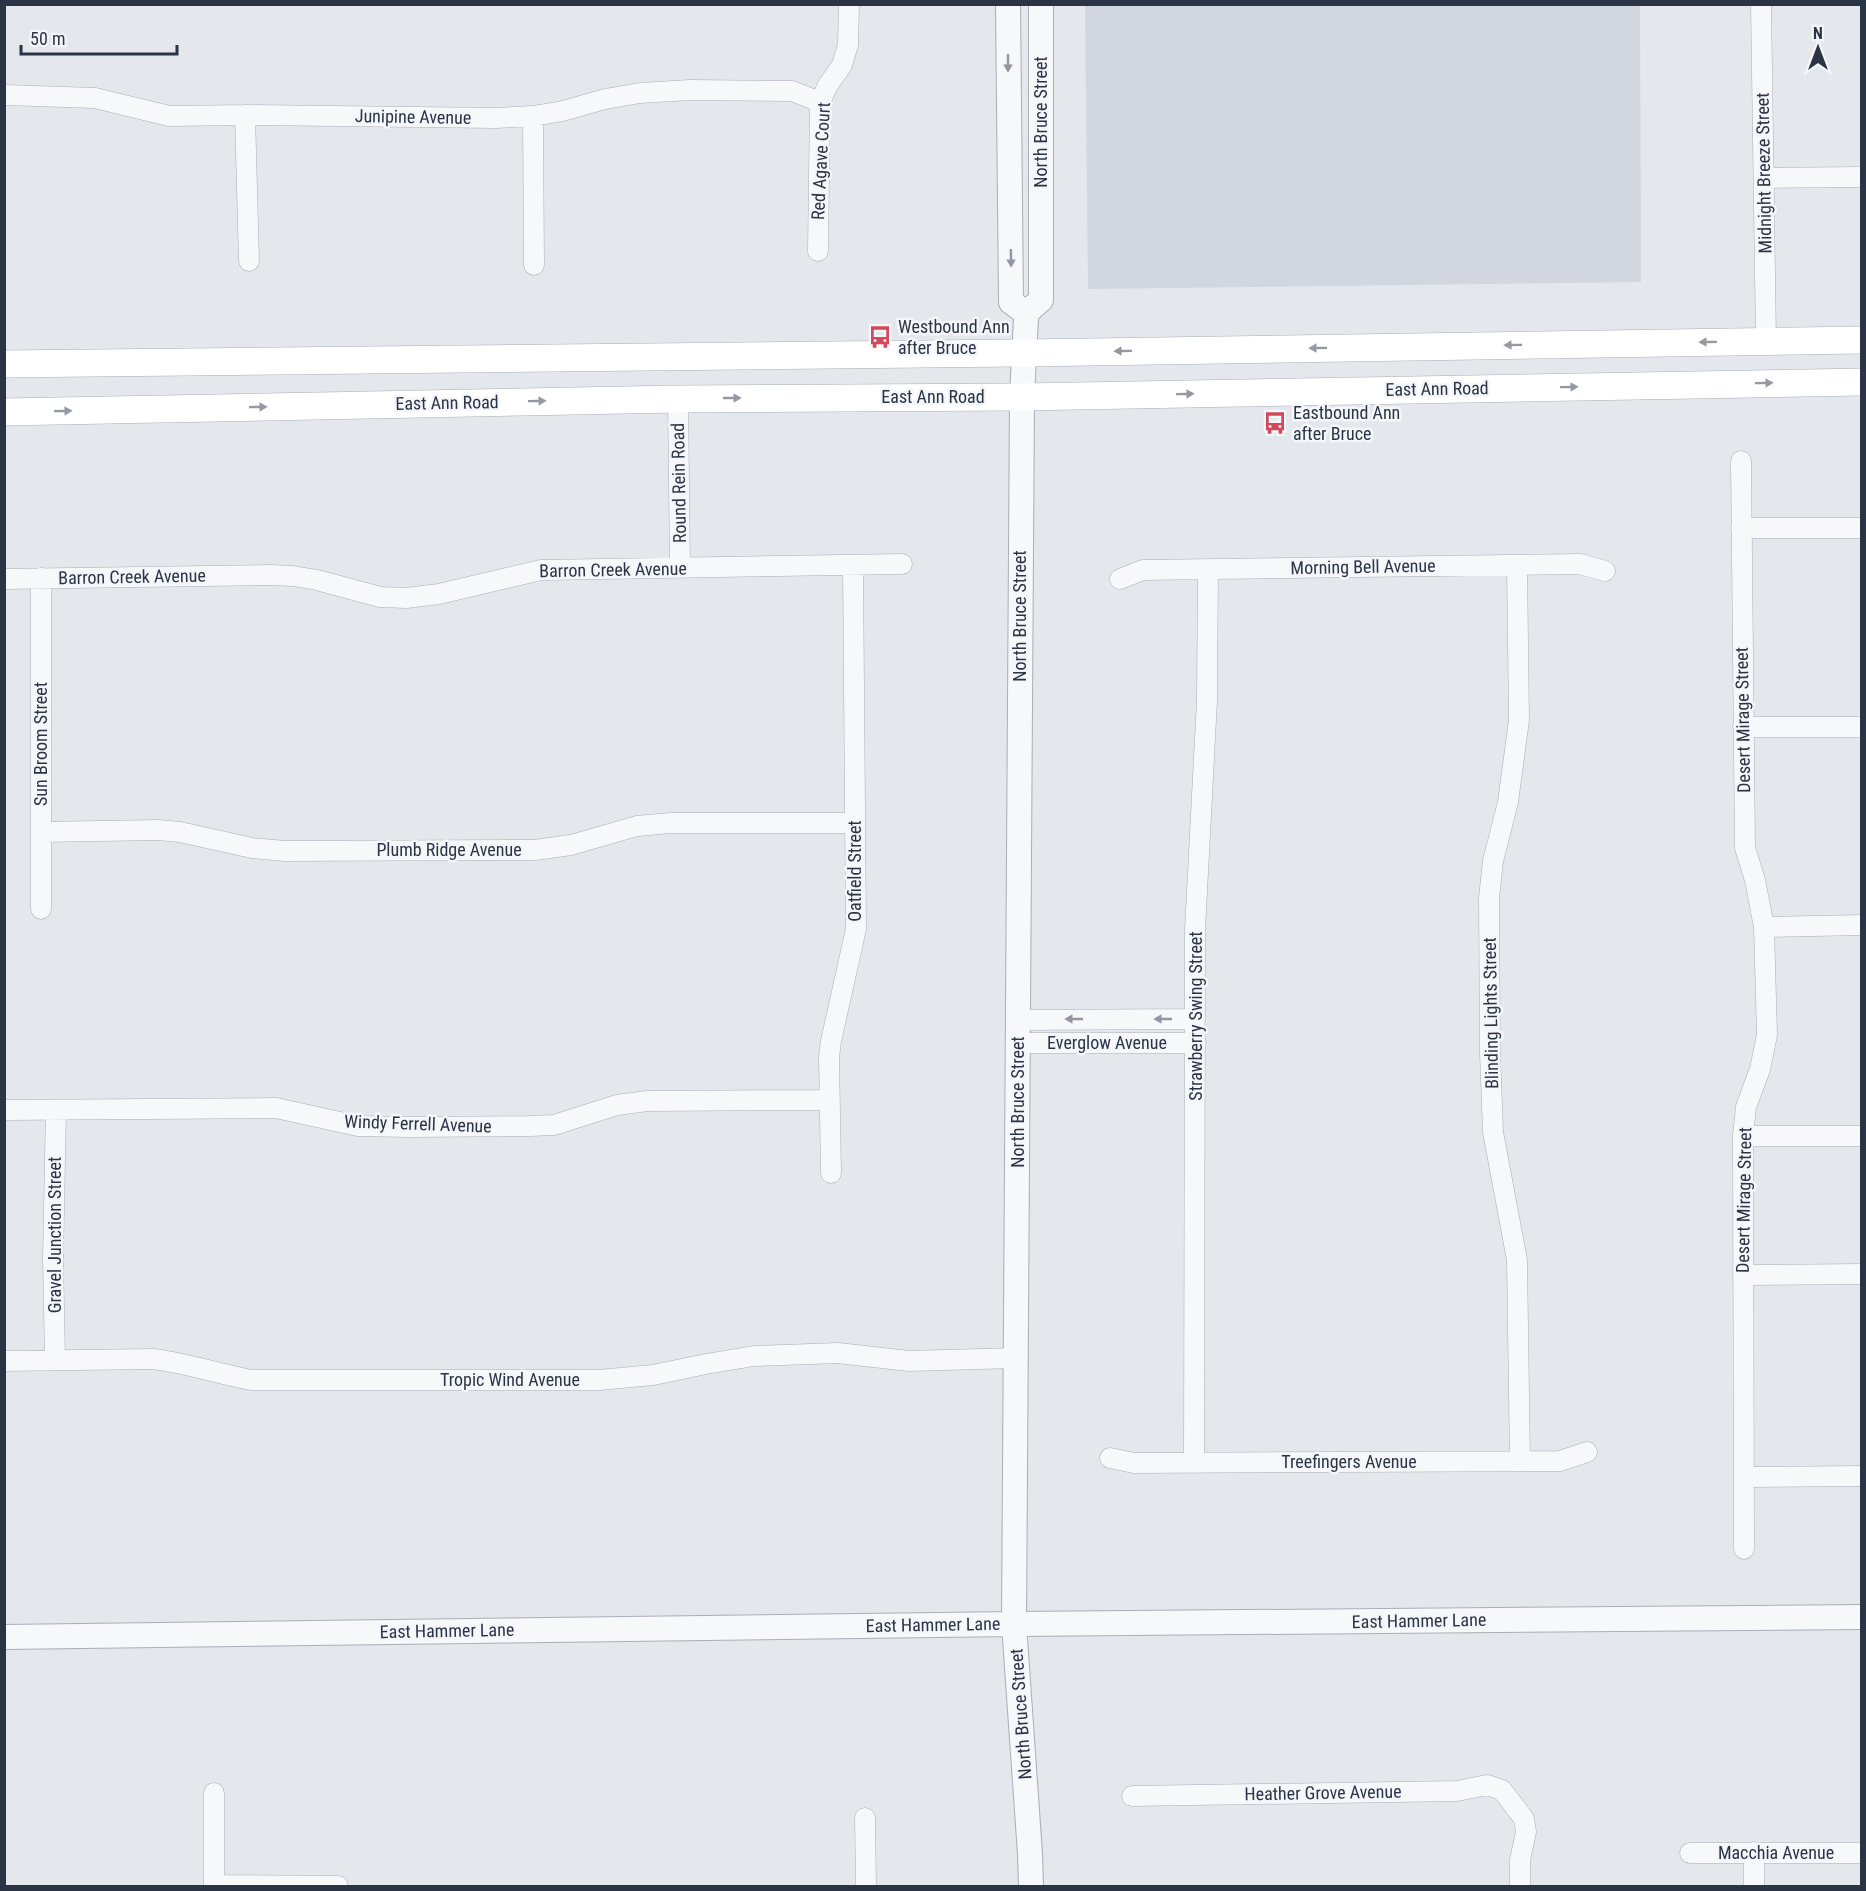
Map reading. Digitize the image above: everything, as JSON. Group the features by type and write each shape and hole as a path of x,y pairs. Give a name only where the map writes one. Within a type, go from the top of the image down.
{"main road":[{"path":"4,364 1025,353 1862,340"},
{"name":"East Ann Road","path":"4,412 678,399 1022,397 1862,382"}],"street":[{"name":"Red Agave Court","path":"818,251 820,102 828,85 842,65 848,45 849,4"},
{"name":"North Bruce Street","path":"1008,4 1011,302 1026,313 1041,300 1041,4"},
{"name":"Midnight Breeze Street","path":"1761,4 1766,341"},
{"name":"Junipine Avenue","path":"4,95 95,98 169,116 496,118 563,111 640,93 690,90 792,91 820,102"},
{"path":"245,115 249,261"},
{"path":"532,116 534,265"},
{"path":"1764,178 1862,177"},
{"name":"North Bruce Street","path":"1026,318 1022,397 1014,1624 1030,1854 1030,1887"},
{"name":"Round Rein Road","path":"678,399 680,568"},
{"name":"Desert Mirage Street","path":"1741,461 1744,848 1755,880 1764,927 1767,1035 1760,1069 1746,1107 1743,1136 1744,1549"},
{"path":"1741,528 1862,528"},
{"name":"Barron Creek Avenue","path":"4,579 271,574 317,580 380,597 406,598 439,594 541,570 902,564"},
{"name":"Morning Bell Avenue","path":"1120,579 1143,570 1580,564 1605,571"},
{"name":"Blinding Lights Street","path":"1517,565 1519,720 1508,802 1493,861 1489,898 1490,1053 1494,1132 1517,1260 1520,1461"},
{"name":"Oatfield Street","path":"831,1173 829,1057 856,929 853,566"},
{"name":"Strawberry Swing Street","path":"1194,1463 1195,930 1207,700 1208,569"},
{"name":"Sun Broom Street","path":"41,578 41,909"},
{"path":"1743,727 1862,727"},
{"name":"Plumb Ridge Avenue","path":"41,832 158,830 180,832 252,848 285,851 535,850 571,845 637,826 670,823 855,823"},
{"path":"1764,927 1862,925"},
{"name":"Everglow Avenue","path":"1018,1031 1196,1019"},
{"name":"Everglow Avenue","path":"1018,1031 1196,1043"},
{"name":"Windy Ferrell Avenue","path":"4,1110 276,1108 358,1126 519,1126 554,1125 617,1105 647,1101 830,1100"},
{"name":"Gravel Junction Street","path":"55,1360 53,1258 56,1110"},
{"path":"1743,1136 1862,1136"},
{"path":"1743,1275 1862,1274"},
{"name":"Tropic Wind Avenue","path":"4,1361 153,1359 177,1362 224,1376 251,1380 599,1380 653,1376 754,1356 838,1353 909,1361 1016,1358"},
{"name":"Treefingers Avenue","path":"1110,1458 1134,1463 1560,1461 1587,1452"},
{"path":"1744,1477 1862,1476"},
{"name":"East Hammer Lane","path":"4,1636 1862,1617"},
{"name":"Heather Grove Avenue","path":"1132,1796 1456,1791 1486,1785 1502,1790 1524,1820 1526,1832 1520,1860 1520,1887"},
{"path":"213,1792 213,1886 338,1887"},
{"path":"865,1818 866,1887"},
{"path":"1754,1852 1754,1887"},
{"name":"Macchia Avenue","path":"1690,1853 1862,1853"}],"shaded area":[{"path":"1085,5 1640,5 1641,282 1088,289"}],"place":[{"name":"Westbound Ann after Bruce","path":"880,337"},
{"name":"Eastbound Ann after Bruce","path":"1275,423"}]}
